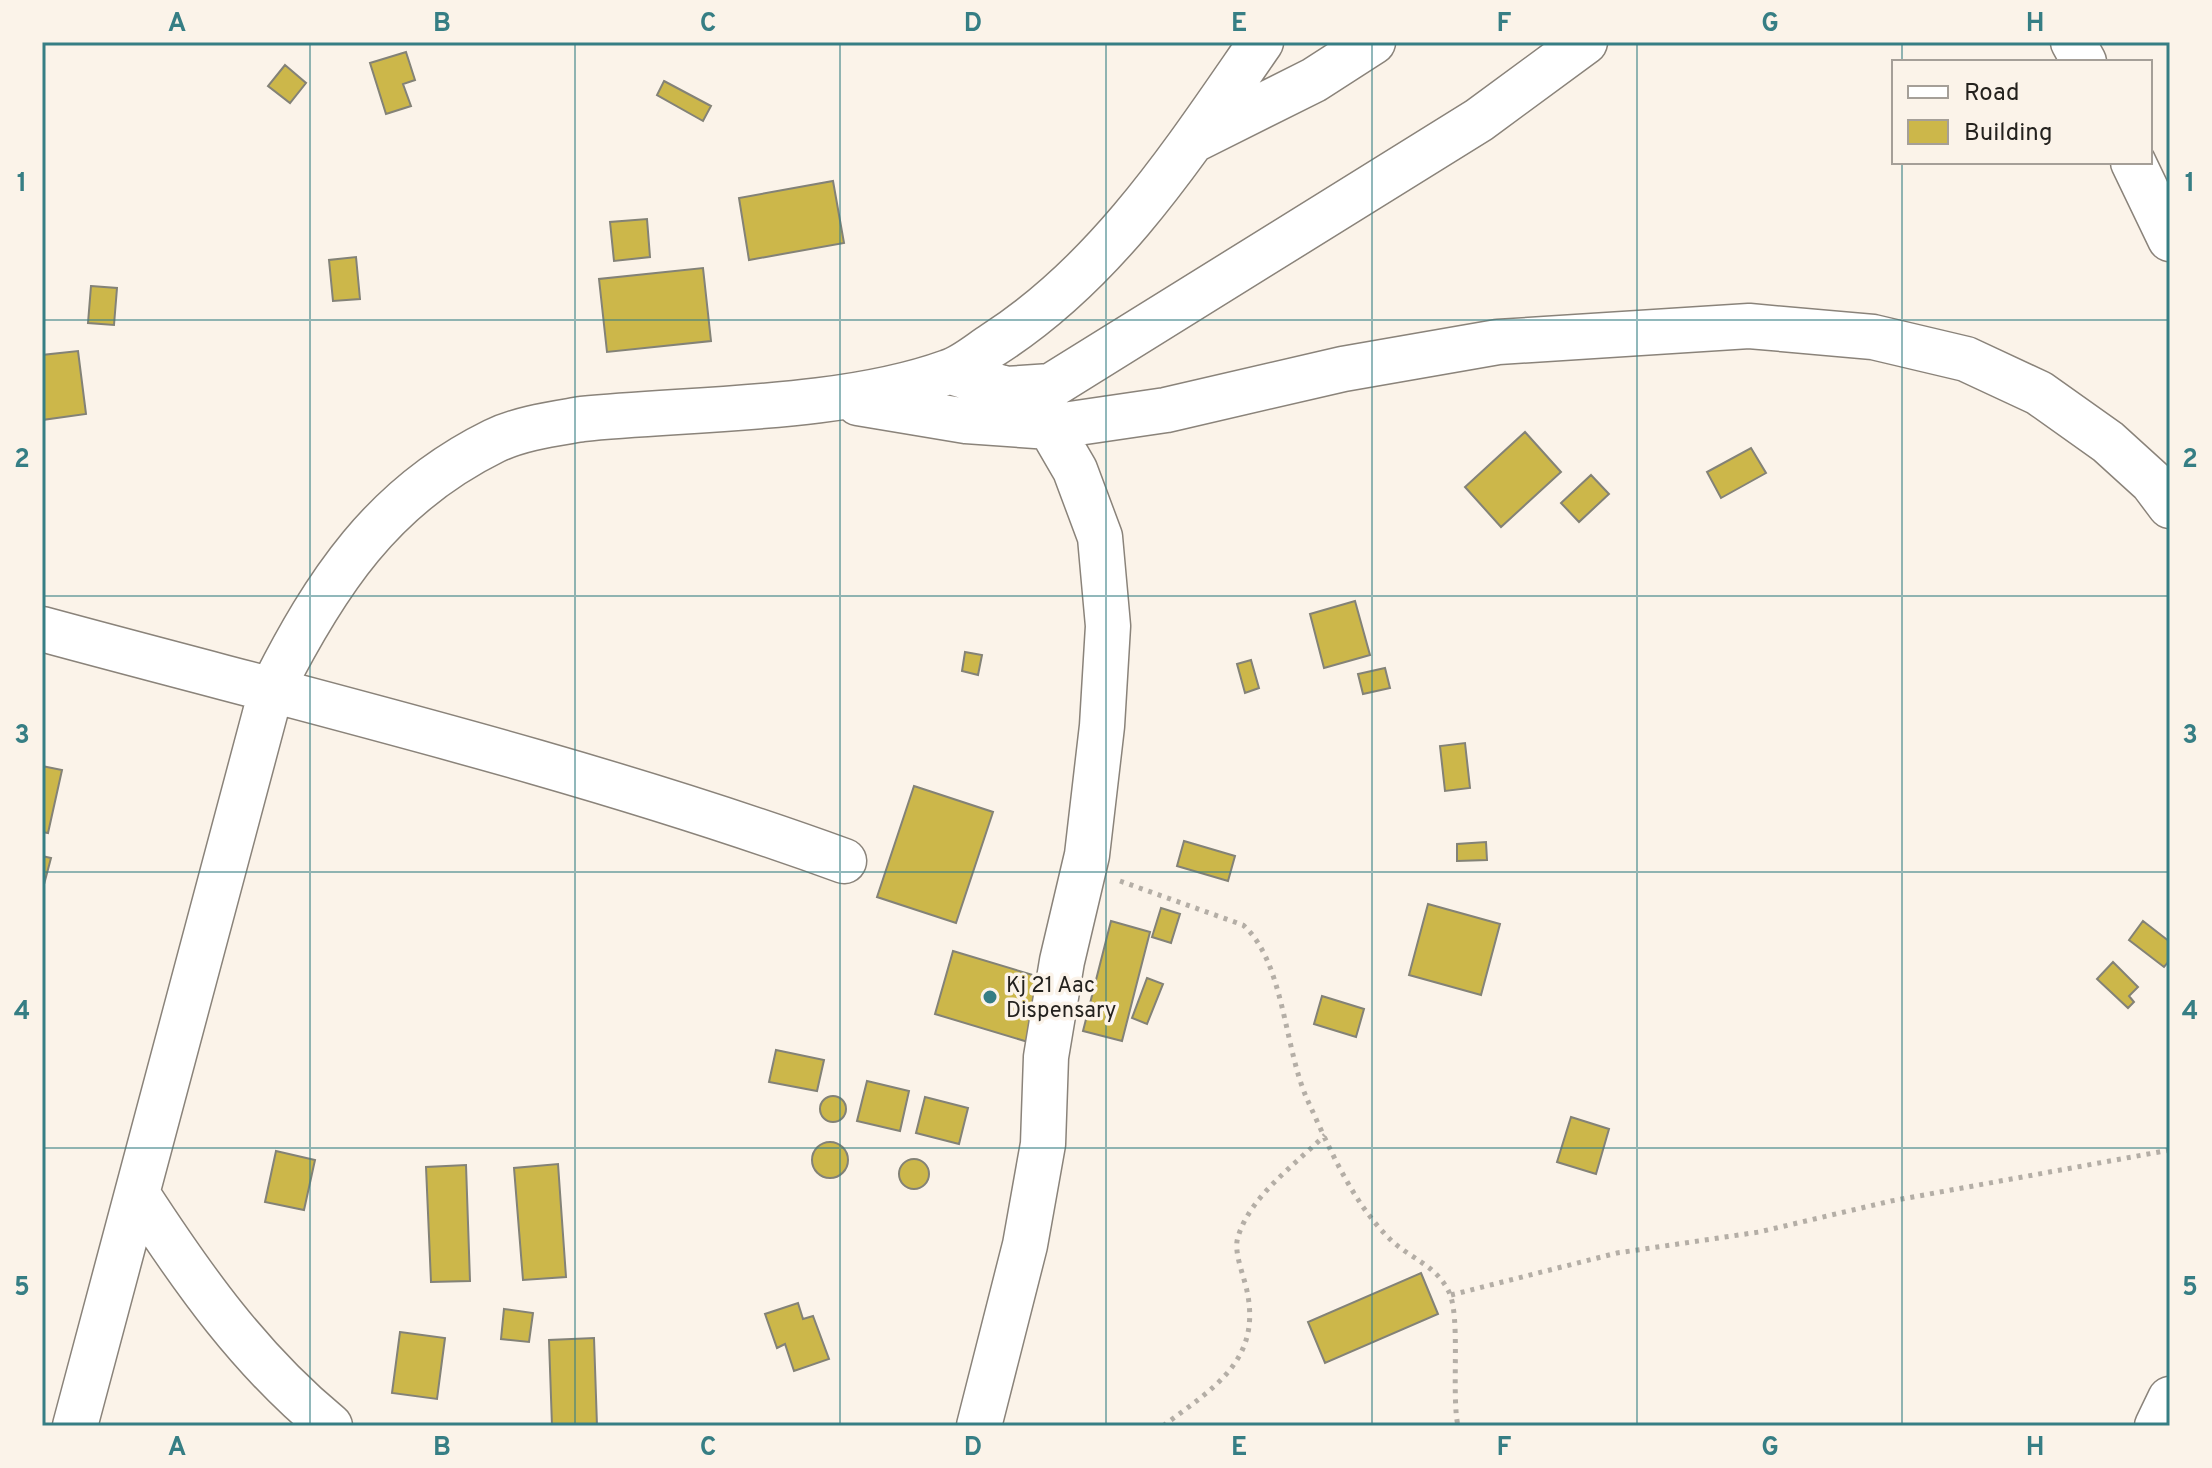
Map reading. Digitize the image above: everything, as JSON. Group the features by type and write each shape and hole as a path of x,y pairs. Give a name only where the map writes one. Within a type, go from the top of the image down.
{"street":[{"path":"75,1426 271,691 308,616 363,540 417,492 496,440 582,419 875,392 951,372 1044,308 1116,239 1192,141 1261,42"},
{"path":"1192,141 1314,80 1373,42"},
{"path":"951,372 1006,389 1051,386 1429,152 1585,42"},
{"path":"2073,42 2083,60"},
{"path":"2134,164 2170,239"},
{"path":"828,397 966,421 1050,427 1166,410 1343,369 1498,342 1749,326 1873,337 1966,359 2039,393 2108,442 2152,482 2170,506"},
{"path":"979,1426 1025,1245 1043,1144 1049,1043 1062,961 1087,855 1102,726 1107,611 1100,537 1075,470 1050,427"},
{"path":"42,629 591,778 738,823 844,861"},
{"path":"138,1195 196,1284 245,1347 294,1397 330,1426"},
{"path":"2157,1426 2170,1399"}],"path":[{"path":"1087,855 1113,878 1243,925 1258,939 1270,960 1291,1053 1307,1098 1350,1185 1388,1238 1435,1270 1451,1295 1458,1426"},
{"path":"1163,1426 1231,1372 1240,1359 1247,1342 1249,1299 1236,1241 1245,1219 1264,1196 1325,1134"},
{"path":"1451,1295 1617,1253 1759,1232 1891,1201 2170,1150"}],"building":[{"path":"406,52 415,80 403,84 411,106 386,114 370,63"},
{"path":"285,65 306,83 290,103 268,86"},
{"path":"664,81 711,106 703,121 657,95"},
{"path":"833,181 844,243 749,260 739,198"},
{"path":"647,219 650,257 614,261 610,222"},
{"path":"356,257 360,299 333,301 329,260"},
{"path":"703,268 711,341 607,352 599,279"},
{"path":"91,286 117,288 114,325 88,323"},
{"path":"78,351 86,414 42,420 42,355"},
{"path":"1525,432 1561,472 1501,527 1465,487"},
{"path":"1751,448 1766,473 1721,498 1707,472"},
{"path":"1591,475 1609,494 1579,522 1561,503"},
{"path":"1355,601 1370,655 1324,668 1310,614"},
{"path":"965,652 982,655 978,675 962,671"},
{"path":"1251,660 1259,688 1245,693 1237,664"},
{"path":"1385,668 1390,688 1363,694 1358,674"},
{"path":"1465,743 1470,788 1445,791 1440,746"},
{"path":"42,766 62,770 48,833 42,832"},
{"path":"914,786 993,812 956,923 877,897"},
{"path":"1184,841 1235,856 1228,881 1177,866"},
{"path":"1486,842 1487,860 1457,861 1457,844"},
{"path":"42,856 51,858 42,892"},
{"path":"1428,904 1500,924 1481,995 1409,975"},
{"path":"1161,908 1180,914 1171,943 1152,937"},
{"path":"1111,921 1150,932 1122,1041 1083,1031"},
{"path":"2143,921 2170,942 2170,960 2164,967 2129,940"},
{"name":"Kj 21 Aac Dispensary","path":"953,951 1046,979 1028,1042 935,1014"},
{"path":"2113,962 2138,987 2129,996 2134,1002 2128,1008 2097,979"},
{"path":"1147,978 1163,984 1147,1024 1132,1018"},
{"path":"1322,996 1364,1009 1356,1037 1314,1024"},
{"path":"776,1050 824,1060 817,1091 769,1082"},
{"path":"867,1081 909,1091 900,1131 857,1121"},
{"path":"833,1096 842,1100 846,1109 842,1118 833,1122 824,1118 820,1109 824,1100"},
{"path":"925,1097 968,1108 959,1144 916,1133"},
{"path":"1571,1117 1609,1129 1596,1174 1557,1162"},
{"path":"830,1142 843,1147 848,1160 843,1173 830,1178 817,1173 812,1160 817,1147"},
{"path":"276,1151 315,1160 304,1210 265,1202"},
{"path":"914,1159 925,1163 929,1174 925,1185 914,1189 903,1185 899,1174 903,1163"},
{"path":"558,1164 566,1277 523,1280 514,1168"},
{"path":"466,1165 470,1281 431,1282 426,1167"},
{"path":"1421,1273 1438,1314 1325,1363 1308,1322"},
{"path":"798,1303 803,1319 813,1316 829,1359 794,1371 785,1344 777,1348 765,1314"},
{"path":"504,1309 533,1313 529,1342 501,1339"},
{"path":"400,1332 445,1338 437,1399 392,1393"},
{"path":"594,1338 597,1426 552,1426 549,1340"}],"place":[{"name":"Kj 21 Aac Dispensary","path":"990,997"}]}
